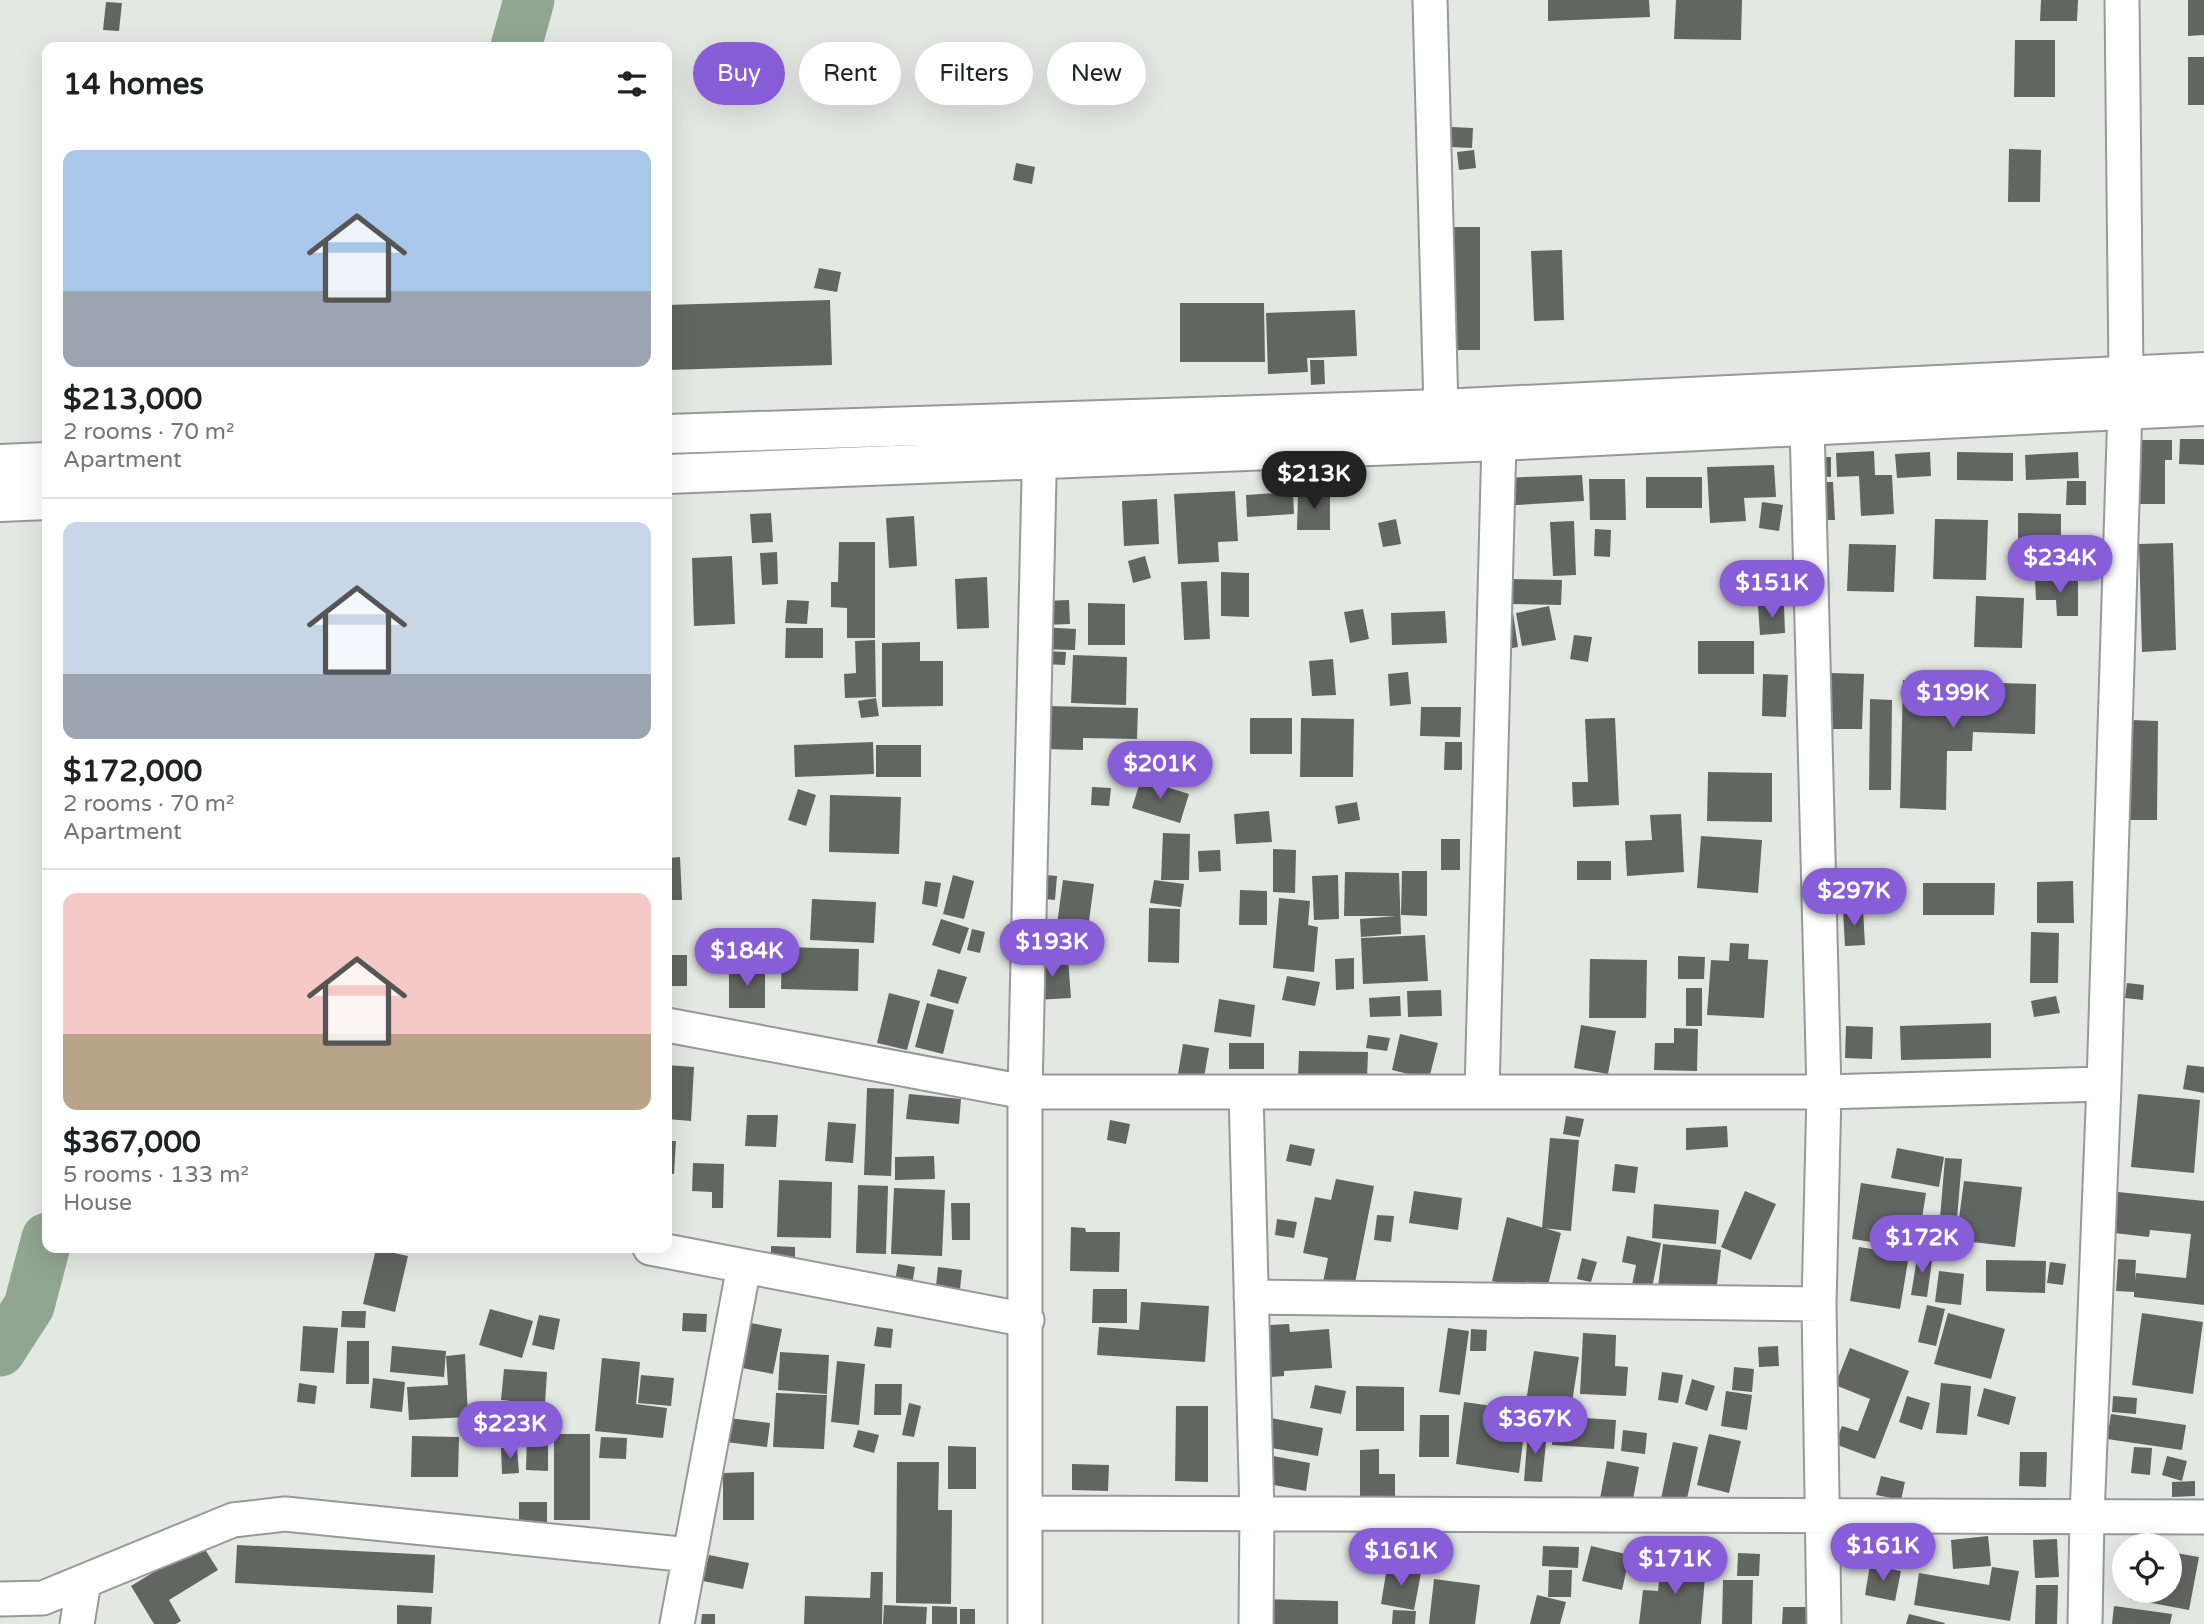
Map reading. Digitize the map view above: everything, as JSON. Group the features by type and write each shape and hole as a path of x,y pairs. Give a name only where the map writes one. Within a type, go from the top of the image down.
{"main road":[{"path":"672,474 1499,441 1807,425 2126,392 2204,372"},
{"path":"672,434 1441,409 2126,392 2204,406"},
{"path":"0,464 42,462"},
{"path":"0,502 42,500"}],"street":[{"path":"1430,0 1441,409"},
{"path":"2085,1624 2126,392 2122,0"},
{"path":"1026,1624 1026,1093 1040,421"},
{"path":"1807,425 1824,1092 1819,1304 1824,1624"},
{"path":"1482,1092 1499,441"},
{"path":"672,1026 1026,1093 1824,1092 2104,1084"},
{"path":"1246,1092 1257,1514 1256,1624"},
{"path":"672,1252 1027,1320"},
{"path":"677,1624 744,1266"},
{"path":"1251,1297 1819,1304"},
{"path":"1027,1513 2204,1517"},
{"path":"0,1599 43,1598 233,1520 285,1514 690,1555"},
{"path":"78,1624 84,1581"}],"building":[{"path":"1548,0 1649,0 1650,17 1548,21"},
{"path":"1676,0 1742,0 1741,40 1674,39"},
{"path":"2041,0 2078,0 2077,21 2040,21"},
{"path":"2188,0 2204,0 2204,35 2188,36"},
{"path":"106,2 122,3 119,31 103,30"},
{"path":"2015,40 2055,40 2055,97 2014,97"},
{"path":"2188,57 2204,57 2204,105 2188,105"},
{"path":"1452,127 1473,128 1472,148 1451,147"},
{"path":"2009,149 2041,150 2040,202 2008,202"},
{"path":"1474,150 1476,168 1459,170 1457,152"},
{"path":"1016,163 1035,167 1032,184 1013,180"},
{"path":"1449,227 1480,227 1480,350 1449,350"},
{"path":"1562,250 1564,320 1534,321 1531,251"},
{"path":"819,268 841,272 837,292 814,288"},
{"path":"830,300 832,365 672,370 672,305"},
{"path":"1180,303 1264,303 1265,362 1180,362"},
{"path":"1355,310 1357,356 1307,358 1308,372 1268,374 1266,313"},
{"path":"1310,360 1324,360 1325,384 1311,385"},
{"path":"2180,439 2204,439 2204,465 2179,464"},
{"path":"2135,440 2172,440 2172,460 2165,460 2165,504 2134,504"},
{"path":"1874,451 1875,475 1892,475 1894,514 1861,516 1859,476 1837,477 1836,453"},
{"path":"1930,452 1931,476 1897,478 1895,454"},
{"path":"1957,452 2013,453 2013,481 1957,480"},
{"path":"2078,452 2079,478 2026,480 2025,455"},
{"path":"1818,457 1831,457 1831,477 1818,476"},
{"path":"1774,465 1776,497 1744,498 1746,521 1710,523 1707,467"},
{"path":"1582,475 1584,501 1501,506 1499,478"},
{"path":"1646,477 1702,477 1702,508 1646,508"},
{"path":"1589,479 1625,479 1626,520 1590,520"},
{"path":"2067,481 2086,481 2086,505 2066,505"},
{"path":"1815,482 1833,482 1835,520 1817,520"},
{"path":"1235,491 1238,541 1218,542 1219,562 1178,564 1174,494"},
{"path":"1293,492 1294,514 1247,517 1246,495"},
{"path":"1298,492 1330,492 1330,530 1297,530"},
{"path":"1157,499 1159,544 1124,546 1122,501"},
{"path":"1762,502 1783,505 1779,531 1759,528"},
{"path":"771,513 773,542 752,543 750,514"},
{"path":"2018,513 2061,514 2061,571 2018,571"},
{"path":"914,516 917,566 889,568 886,518"},
{"path":"1396,519 1401,544 1383,547 1378,523"},
{"path":"1935,519 1988,520 1986,580 1933,579"},
{"path":"1574,521 1576,575 1553,576 1550,522"},
{"path":"1595,529 1611,530 1610,557 1594,556"},
{"path":"839,542 875,542 875,638 847,638 847,608 831,607 831,582 838,582"},
{"path":"2173,543 2176,650 2142,652 2139,544"},
{"path":"1849,544 1896,545 1894,592 1847,591"},
{"path":"777,552 778,584 762,585 760,553"},
{"path":"732,556 735,624 694,626 692,558"},
{"path":"1145,556 1151,578 1133,583 1128,561"},
{"path":"1221,572 1249,573 1249,617 1221,616"},
{"path":"987,577 989,628 957,629 955,579"},
{"path":"1509,579 1562,580 1561,605 1509,604"},
{"path":"2035,579 2078,579 2078,616 2057,616 2056,600 2036,600"},
{"path":"1207,581 1210,639 1184,640 1181,582"},
{"path":"1976,596 2024,598 2022,648 1974,647"},
{"path":"787,600 809,601 807,624 785,623"},
{"path":"1069,600 1070,624 1044,625 1043,601"},
{"path":"1088,603 1125,604 1125,645 1088,645"},
{"path":"1784,605 1785,633 1760,635 1758,606"},
{"path":"1549,606 1556,640 1522,646 1516,613"},
{"path":"1363,609 1369,639 1350,643 1344,612"},
{"path":"1445,611 1447,643 1392,645 1391,613"},
{"path":"1513,613 1518,647 1502,650 1497,615"},
{"path":"1039,627 1076,629 1075,650 1038,649"},
{"path":"786,628 823,628 823,658 785,658"},
{"path":"1574,635 1592,637 1588,662 1570,659"},
{"path":"875,640 876,697 845,698 844,674 856,673 855,641"},
{"path":"1698,641 1754,641 1754,674 1698,674"},
{"path":"920,642 920,661 943,661 943,706 882,707 882,643"},
{"path":"1042,651 1066,652 1065,665 1042,664"},
{"path":"1073,655 1127,657 1126,705 1071,703"},
{"path":"1333,659 1336,695 1312,696 1309,661"},
{"path":"1408,672 1411,704 1390,706 1388,674"},
{"path":"1830,673 1864,674 1862,729 1829,729"},
{"path":"1763,674 1788,675 1786,717 1762,716"},
{"path":"1903,680 2036,684 2035,734 1973,732 1972,751 1947,751 1946,810 1900,808"},
{"path":"876,698 879,716 861,718 858,701"},
{"path":"1870,699 1892,700 1891,790 1869,790"},
{"path":"1045,706 1138,708 1137,739 1083,738 1083,750 1044,749"},
{"path":"1421,707 1461,707 1460,737 1420,736"},
{"path":"1250,718 1292,718 1292,754 1250,754"},
{"path":"1301,718 1354,719 1353,777 1300,777"},
{"path":"1615,718 1619,805 1573,807 1572,782 1588,782 1585,719"},
{"path":"2130,720 2158,721 2157,820 2129,820"},
{"path":"873,742 874,774 795,777 794,745"},
{"path":"1445,742 1462,742 1462,770 1444,770"},
{"path":"876,745 921,745 921,777 876,777"},
{"path":"1708,772 1772,773 1772,822 1707,821"},
{"path":"1141,779 1189,794 1180,823 1132,808"},
{"path":"1092,787 1111,788 1109,806 1091,805"},
{"path":"798,789 816,795 806,826 788,820"},
{"path":"830,795 901,797 899,854 829,852"},
{"path":"1357,802 1360,820 1338,824 1335,806"},
{"path":"1269,811 1272,842 1236,844 1234,814"},
{"path":"1681,814 1684,872 1627,876 1625,841 1652,840 1650,815"},
{"path":"1163,833 1190,834 1189,880 1161,880"},
{"path":"1701,836 1762,840 1758,893 1697,888"},
{"path":"1441,839 1460,839 1460,870 1441,870"},
{"path":"1273,849 1296,850 1295,893 1273,892"},
{"path":"1220,850 1221,871 1199,872 1198,851"},
{"path":"680,857 682,900 672,900 672,858"},
{"path":"1577,861 1611,861 1611,880 1577,880"},
{"path":"1402,871 1427,871 1427,916 1401,915"},
{"path":"1345,872 1399,873 1401,934 1361,937 1360,919 1396,916 1344,916"},
{"path":"1035,874 1057,876 1055,900 1033,898"},
{"path":"953,875 974,881 964,919 943,914"},
{"path":"1338,875 1339,919 1314,920 1312,876"},
{"path":"1063,880 1094,884 1086,943 1055,939"},
{"path":"1154,880 1184,884 1181,907 1150,903"},
{"path":"925,881 941,883 937,907 922,904"},
{"path":"2073,881 2074,923 2037,923 2037,882"},
{"path":"1923,883 1995,883 1994,915 1923,915"},
{"path":"1240,890 1267,891 1267,925 1239,925"},
{"path":"1279,898 1310,901 1308,925 1318,927 1314,972 1273,968"},
{"path":"812,899 876,902 874,943 810,940"},
{"path":"1149,908 1180,909 1179,963 1148,962"},
{"path":"1863,909 1865,945 1845,946 1843,911"},
{"path":"941,919 969,928 960,954 932,945"},
{"path":"972,929 985,932 980,953 967,950"},
{"path":"2031,932 2059,933 2058,983 2030,983"},
{"path":"1425,935 1428,981 1363,984 1361,938"},
{"path":"1730,943 1749,944 1748,959 1768,960 1764,1018 1707,1015 1711,960 1729,961"},
{"path":"782,947 859,949 858,991 781,989"},
{"path":"672,955 687,955 687,986 672,986"},
{"path":"1678,956 1705,957 1704,979 1678,979"},
{"path":"1068,958 1071,998 1035,1000 1032,960"},
{"path":"1354,958 1354,989 1336,990 1335,959"},
{"path":"1590,959 1647,960 1646,1018 1589,1018"},
{"path":"729,969 765,969 765,1008 729,1008"},
{"path":"938,969 967,977 958,1004 930,996"},
{"path":"1287,976 1320,982 1315,1006 1282,1000"},
{"path":"2127,983 2144,985 2143,1000 2125,998"},
{"path":"1686,988 1702,988 1702,1026 1686,1026"},
{"path":"1441,990 1442,1016 1408,1017 1407,991"},
{"path":"889,993 920,1001 907,1050 877,1043"},
{"path":"1400,996 1401,1016 1370,1017 1369,998"},
{"path":"2056,996 2060,1013 2034,1017 2031,1001"},
{"path":"1219,999 1255,1005 1251,1037 1214,1032"},
{"path":"927,1003 954,1010 943,1054 915,1047"},
{"path":"1991,1023 1991,1058 1901,1060 1900,1026"},
{"path":"1581,1025 1616,1031 1608,1074 1574,1068"},
{"path":"1846,1026 1873,1027 1872,1059 1845,1058"},
{"path":"1674,1028 1698,1029 1697,1071 1654,1070 1655,1043 1674,1043"},
{"path":"1400,1034 1438,1043 1429,1079 1392,1070"},
{"path":"1368,1035 1390,1038 1387,1051 1366,1048"},
{"path":"1229,1043 1264,1043 1264,1069 1229,1069"},
{"path":"1183,1044 1209,1048 1204,1078 1178,1074"},
{"path":"1299,1051 1368,1052 1367,1079 1298,1078"},
{"path":"672,1065 694,1067 691,1121 672,1119"},
{"path":"2187,1065 2204,1067 2204,1093 2183,1089"},
{"path":"867,1088 894,1089 891,1176 864,1175"},
{"path":"909,1094 961,1099 959,1124 906,1119"},
{"path":"2138,1094 2200,1100 2194,1173 2131,1167"},
{"path":"747,1115 778,1115 776,1147 745,1146"},
{"path":"1566,1116 1584,1119 1580,1137 1563,1134"},
{"path":"1110,1120 1130,1124 1126,1144 1107,1140"},
{"path":"828,1122 856,1124 853,1163 825,1161"},
{"path":"1727,1126 1728,1147 1686,1150 1686,1128"},
{"path":"1550,1138 1579,1140 1571,1231 1542,1228"},
{"path":"672,1141 676,1141 674,1174"},
{"path":"1290,1144 1315,1149 1311,1166 1286,1161"},
{"path":"1897,1148 1944,1157 1939,1187 1891,1178"},
{"path":"934,1156 935,1179 895,1180 895,1157"},
{"path":"1945,1158 1962,1159 1956,1231 1939,1230"},
{"path":"693,1163 724,1164 723,1208 712,1208 712,1192 692,1191"},
{"path":"1615,1164 1638,1167 1635,1193 1612,1191"},
{"path":"1336,1179 1374,1186 1353,1293 1322,1287 1328,1258 1303,1253 1315,1197 1331,1200"},
{"path":"779,1180 832,1182 831,1238 777,1237"},
{"path":"1964,1181 2022,1187 2015,1247 1956,1240"},
{"path":"1861,1183 1926,1193 1917,1249 1852,1239"},
{"path":"858,1185 888,1186 886,1254 856,1253"},
{"path":"894,1188 945,1190 942,1256 891,1254"},
{"path":"1414,1191 1462,1198 1458,1230 1409,1223"},
{"path":"1745,1191 1776,1204 1751,1260 1721,1247"},
{"path":"2118,1192 2204,1201 2204,1305 2134,1297 2134,1292 2116,1291 2118,1259 2136,1260 2135,1281 2136,1273 2186,1278 2191,1234 2150,1230 2149,1237 2114,1233"},
{"path":"951,1203 970,1203 970,1240 952,1240"},
{"path":"1654,1204 1719,1210 1716,1244 1652,1238"},
{"path":"1377,1215 1394,1216 1391,1242 1374,1240"},
{"path":"1507,1217 1561,1233 1546,1293 1492,1281"},
{"path":"1277,1219 1297,1222 1294,1238 1275,1235"},
{"path":"1071,1227 1085,1228 1086,1232 1120,1232 1119,1272 1070,1271"},
{"path":"1627,1236 1661,1243 1651,1293 1631,1290 1636,1265 1622,1262"},
{"path":"1663,1244 1721,1250 1715,1301 1658,1288"},
{"path":"771,1246 795,1247 795,1263 771,1263"},
{"path":"1859,1247 1909,1255 1900,1309 1850,1301"},
{"path":"1918,1252 1933,1254 1927,1297 1911,1295"},
{"path":"375,1253 408,1256 395,1312 363,1304"},
{"path":"1582,1258 1597,1262 1591,1282 1577,1279"},
{"path":"1986,1260 2046,1261 2045,1293 1986,1291"},
{"path":"2050,1262 2066,1264 2063,1285 2047,1283"},
{"path":"898,1264 915,1267 912,1285 895,1282"},
{"path":"938,1267 962,1270 960,1289 936,1286"},
{"path":"1939,1271 1964,1274 1961,1305 1935,1302"},
{"path":"1093,1289 1127,1289 1127,1323 1092,1323"},
{"path":"1141,1302 1209,1306 1205,1362 1097,1355 1099,1327 1139,1330"},
{"path":"1927,1305 1945,1309 1936,1346 1918,1342"},
{"path":"490,1309 533,1321 522,1358 479,1345"},
{"path":"342,1311 366,1311 365,1328 341,1327"},
{"path":"683,1313 707,1314 706,1332 682,1331"},
{"path":"1948,1313 2005,1329 1991,1379 1934,1364"},
{"path":"2142,1313 2203,1322 2193,1394 2132,1385"},
{"path":"539,1315 560,1319 554,1350 532,1345"},
{"path":"751,1323 782,1329 773,1374 742,1368"},
{"path":"1289,1324 1290,1332 1329,1329 1332,1368 1284,1371 1284,1376 1258,1378 1255,1326"},
{"path":"303,1326 338,1328 334,1373 300,1371"},
{"path":"877,1327 893,1329 891,1348 874,1346"},
{"path":"1448,1328 1469,1331 1460,1395 1439,1392"},
{"path":"1471,1329 1487,1330 1486,1351 1470,1351"},
{"path":"1583,1333 1616,1335 1615,1366 1628,1367 1626,1396 1580,1394"},
{"path":"347,1341 369,1341 369,1384 346,1384"},
{"path":"392,1346 446,1351 444,1377 390,1372"},
{"path":"1778,1346 1779,1366 1759,1367 1758,1347"},
{"path":"1850,1348 1909,1371 1875,1459 1835,1444 1842,1426 1858,1431 1870,1399 1835,1385"},
{"path":"1534,1351 1579,1357 1571,1409 1526,1402"},
{"path":"780,1352 829,1355 827,1394 778,1390"},
{"path":"465,1354 468,1417 409,1420 407,1387 448,1385 446,1356"},
{"path":"602,1358 640,1362 636,1404 667,1408 663,1438 595,1431"},
{"path":"837,1361 865,1364 859,1425 831,1422"},
{"path":"1734,1367 1754,1369 1752,1392 1732,1390"},
{"path":"504,1369 547,1372 545,1404 501,1400"},
{"path":"1662,1372 1683,1375 1678,1403 1658,1400"},
{"path":"641,1375 674,1378 671,1406 638,1403"},
{"path":"373,1378 405,1382 402,1412 370,1408"},
{"path":"1692,1379 1715,1386 1707,1411 1685,1404"},
{"path":"299,1383 317,1386 315,1404 297,1402"},
{"path":"1941,1383 1971,1386 1967,1435 1936,1433"},
{"path":"875,1384 902,1384 901,1415 874,1415"},
{"path":"1315,1385 1346,1391 1341,1414 1310,1408"},
{"path":"1356,1386 1404,1387 1404,1431 1356,1431"},
{"path":"1984,1388 2016,1397 2009,1425 1977,1416"},
{"path":"1726,1391 1752,1395 1747,1430 1721,1426"},
{"path":"776,1393 827,1395 824,1449 773,1447"},
{"path":"1907,1396 1930,1403 1922,1430 1899,1422"},
{"path":"2113,1396 2137,1398 2136,1414 2112,1412"},
{"path":"1464,1402 1527,1411 1519,1473 1456,1464"},
{"path":"909,1403 921,1406 914,1437 902,1435"},
{"path":"1176,1406 1208,1406 1208,1482 1175,1481"},
{"path":"2111,1414 2186,1425 2182,1450 2107,1439"},
{"path":"1420,1415 1449,1415 1449,1457 1419,1457"},
{"path":"1554,1416 1616,1420 1614,1449 1552,1445"},
{"path":"729,1418 770,1423 767,1447 726,1442"},
{"path":"1271,1418 1323,1428 1318,1456 1266,1447"},
{"path":"858,1430 879,1435 874,1453 853,1447"},
{"path":"1623,1430 1647,1433 1645,1454 1621,1451"},
{"path":"527,1431 548,1432 548,1471 526,1470"},
{"path":"1528,1431 1547,1432 1542,1482 1524,1481"},
{"path":"554,1434 590,1434 590,1520 554,1520"},
{"path":"1709,1434 1741,1441 1729,1493 1697,1485"},
{"path":"412,1436 459,1437 458,1477 411,1477"},
{"path":"601,1437 627,1438 626,1459 599,1458"},
{"path":"1673,1442 1698,1447 1684,1513 1659,1508"},
{"path":"948,1446 976,1447 976,1489 948,1489"},
{"path":"517,1447 519,1473 502,1474 501,1448"},
{"path":"2134,1447 2152,1448 2150,1475 2131,1473"},
{"path":"1379,1449 1379,1474 1395,1474 1395,1507 1360,1507 1360,1450"},
{"path":"2020,1452 2047,1452 2046,1487 2019,1486"},
{"path":"1273,1456 1310,1463 1306,1491 1268,1484"},
{"path":"2167,1456 2187,1461 2182,1481 2162,1475"},
{"path":"1607,1461 1639,1467 1631,1510 1599,1504"},
{"path":"897,1462 939,1462 938,1510 952,1510 951,1604 896,1603"},
{"path":"1072,1464 1109,1465 1108,1491 1072,1490"},
{"path":"754,1472 754,1520 723,1520 723,1473"},
{"path":"1881,1476 1905,1482 1901,1500 1876,1495"},
{"path":"2195,1481 2195,1496 2172,1497 2172,1482"},
{"path":"519,1502 547,1502 547,1527 519,1527"},
{"path":"1988,1536 1991,1566 1953,1569 1951,1540"},
{"path":"2057,1539 2059,1577 2035,1578 2033,1540"},
{"path":"201,1543 218,1570 169,1600 181,1621 176,1624 154,1624 131,1586"},
{"path":"237,1545 435,1555 433,1593 235,1583"},
{"path":"1543,1546 1579,1547 1578,1568 1542,1566"},
{"path":"1591,1546 1630,1555 1622,1590 1582,1581"},
{"path":"1738,1553 1760,1554 1759,1576 1737,1576"},
{"path":"2182,1554 2199,1557 2189,1610 2151,1603 2182,1603"},
{"path":"709,1555 749,1563 743,1589 703,1581"},
{"path":"1661,1562 1706,1566 1701,1624 1639,1624 1643,1590 1658,1591"},
{"path":"1870,1565 1901,1571 1895,1601 1865,1595"},
{"path":"1387,1567 1421,1573 1414,1610 1381,1604"},
{"path":"1992,1567 2019,1571 2010,1621 1914,1605 1919,1573 1989,1585"},
{"path":"1549,1570 1572,1570 1571,1597 1548,1597"},
{"path":"871,1572 883,1572 882,1624 804,1624 805,1596 870,1598"},
{"path":"1434,1579 1480,1585 1475,1624 1429,1624"},
{"path":"1723,1580 1753,1580 1752,1624 1722,1624"},
{"path":"2036,1585 2058,1585 2057,1624 2035,1624"},
{"path":"1537,1595 1566,1602 1560,1624 1530,1624"},
{"path":"1263,1599 1338,1601 1338,1624 1262,1624"},
{"path":"397,1605 432,1607 431,1624 397,1624"},
{"path":"884,1605 927,1607 926,1624 883,1624"},
{"path":"932,1606 957,1607 957,1624 932,1624"},
{"path":"2114,1606 2172,1614 2170,1624 2112,1624"},
{"path":"1783,1607 1809,1607 1809,1624 1782,1624"},
{"path":"960,1609 975,1609 975,1624 960,1624"},
{"path":"1393,1610 1416,1611 1415,1624 1392,1624"},
{"path":"702,1614 715,1614 715,1624 701,1624"},
{"path":"1909,1614 1945,1623 1906,1624"}],"waterway":[{"path":"517,42 529,0"},
{"path":"0,1351 29,1306 43,1253"}]}
